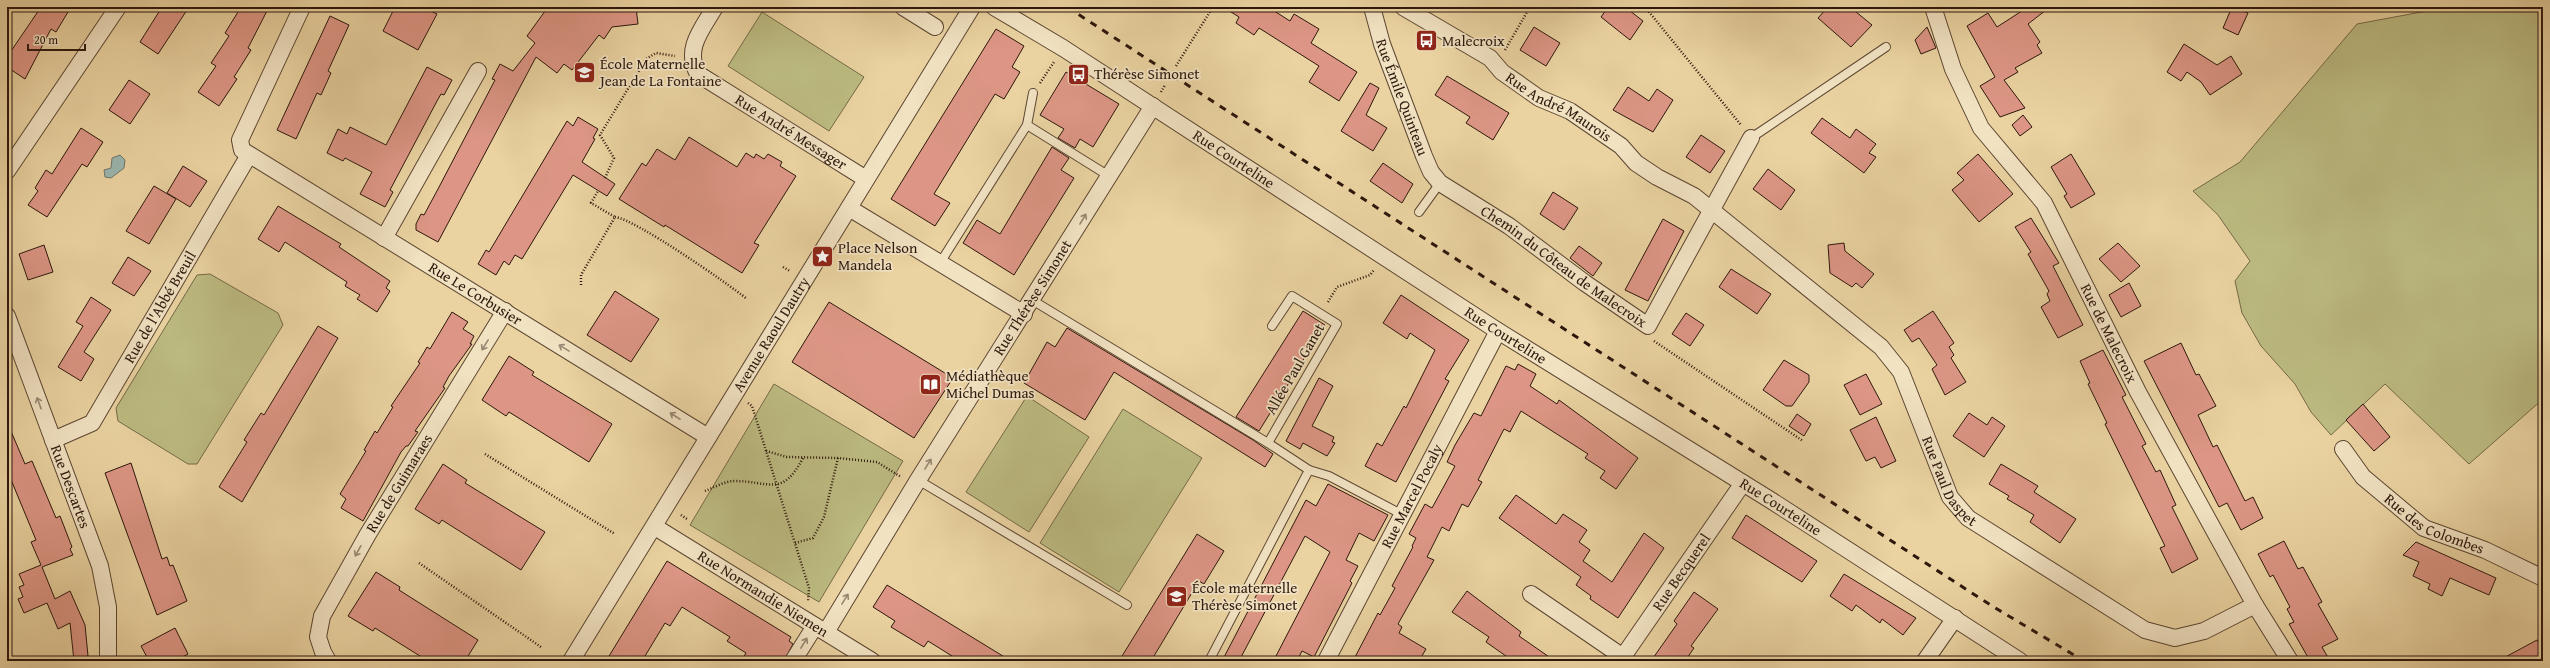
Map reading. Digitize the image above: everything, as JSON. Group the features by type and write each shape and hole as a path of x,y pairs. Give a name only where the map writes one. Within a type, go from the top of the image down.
{"street":[{"path":"7,171 118,7"},
{"path":"246,153 240,140 302,7"},
{"path":"692,58 696,39 715,7"},
{"path":"903,7 935,27"},
{"name":"Avenue Raoul Dautry","path":"571,661 655,527 708,437 972,7"},
{"name":"Rue Courteline","path":"994,7 1063,48 1498,331 1743,483 2020,661"},
{"name":"Rue Émile Quinteau","path":"1372,7 1382,44 1424,156 1431,172 1440,183"},
{"name":"Rue André Maurois","path":"1403,7 1440,27 1490,58 1502,72 1539,98 1570,111 1621,146 1636,163 1657,177 1694,196 1713,210"},
{"name":"Rue de Malecroix","path":"1933,7 1953,69 1981,128 2044,203 2138,392 2255,605 2290,661"},
{"name":"Rue André Messager","path":"692,58 698,74 704,80 866,179"},
{"path":"384,238 478,71"},
{"name":"Rue Thérèse Simonet","path":"793,661 821,629 917,483 1153,106"},
{"name":"Chemin du Côteau de Malecroix","path":"1440,183 1509,226 1585,283 1648,326 1713,210 1751,138"},
{"name":"Rue Le Corbusier","path":"246,153 708,437"},
{"name":"Rue de l'Abbé Breuil","path":"53,440 92,423 246,153"},
{"path":"849,208 1024,314"},
{"name":"Rue Paul Daspet","path":"1713,210 1881,347 1901,372 1950,498 1968,518 2145,630 2175,638 2204,631 2255,605"},
{"name":"Rue de Guimaraes","path":"328,661 318,637 322,616 368,534 505,312"},
{"name":"Rue Descartes","path":"7,316 100,566 108,607 108,661"},
{"name":"Rue Marcel Pocaly","path":"1326,661 1498,331"},
{"name":"Rue des Colombes","path":"2343,449 2363,477 2424,528 2485,550 2543,578"},
{"name":"Rue Becquerel","path":"1622,659 1743,483"},
{"name":"Rue Normandie Niemen","path":"655,527 872,661"},
{"path":"1531,594 1622,659"},
{"path":"1925,661 1955,618"}],"lane":[{"path":"1751,138 1886,47"},
{"path":"940,263 1027,125 1033,93"},
{"path":"1027,125 1109,176"},
{"path":"1419,212 1440,183"},
{"name":"Allée Paul Ganet","path":"1268,443 1337,324 1292,296 1272,326"},
{"path":"1032,300 1268,443 1309,470 1329,476 1403,515"},
{"path":"1209,661 1309,470"},
{"path":"917,483 1127,605"}],"path":[{"path":"1176,66 1213,7"},
{"path":"1496,64 1530,7"},
{"path":"1646,7 1751,138"},
{"path":"1033,93 1063,48"},
{"path":"605,178 614,158 600,135 646,59 656,53 692,58"},
{"path":"598,191 591,203 650,235 724,281 748,299"},
{"path":"580,285 581,275 615,217"},
{"path":"1321,313 1337,287 1370,275 1384,257"},
{"path":"1648,326 1654,341 1803,441"},
{"path":"734,395 752,406 809,588 808,603 798,615"},
{"path":"766,451 787,457 838,458 877,462 917,483"},
{"path":"485,454 615,534"},
{"path":"705,491 732,481 777,486 794,475 803,458"},
{"path":"795,543 813,538 824,517 838,458"},
{"path":"419,563 541,647"}],"shaded area":[{"path":"2448,7 2543,7 2543,399 2469,464 2385,384 2331,435 2311,412 2295,384 2261,346 2242,313 2235,281 2250,261 2218,215 2193,191 2240,162 2357,24"},
{"path":"762,12 864,77 829,131 728,66"},
{"path":"210,274 278,313 283,325 197,464 188,464 118,421 116,408 197,275"},
{"path":"774,384 903,461 819,602 690,525"},
{"path":"1027,396 1089,437 1029,532 966,492"},
{"path":"1123,409 1202,458 1119,592 1040,543"}],"water":[{"path":"120,155 125,160 124,168 111,178 105,177 104,170 111,168 112,158"}],"building":[{"path":"41,7 71,7 56,32 51,29 25,79 7,67 7,57"},
{"path":"162,7 189,7 158,54 140,42"},
{"path":"241,7 269,7 248,48 251,50 234,77 237,79 219,106 198,92 216,66 211,63 229,36 225,33"},
{"path":"395,7 423,7 437,14 418,50 383,31"},
{"path":"548,7 636,7 638,24 612,27 604,39 599,35 572,70 564,64 557,73 536,57 438,242 416,230 416,224 421,214 424,215 438,189 495,80 492,79 500,64 513,71 535,43 527,36"},
{"path":"1223,7 1268,7 1290,21 1294,14 1319,29 1311,43 1357,72 1339,101 1309,82 1319,66 1259,28 1254,35 1236,23 1239,17"},
{"path":"1608,7 1625,7 1643,21 1630,40 1601,17"},
{"path":"1828,7 1850,7 1872,25 1851,47 1818,18"},
{"path":"2028,7 2050,7 2028,24 2040,42 2037,45 2042,53 2015,68 2018,72 2004,80 2025,108 2000,117 1980,86 1995,77 1967,26 1988,13 1997,27"},
{"path":"2232,7 2248,13 2238,35 2223,28"},
{"path":"330,16 349,25 328,71 331,73 321,95 317,93 296,139 277,130"},
{"path":"1534,27 1560,43 1546,66 1520,50"},
{"path":"1927,27 1936,48 1921,54 1915,40"},
{"path":"996,29 1024,46 1012,67 1020,72 1004,99 995,94 934,194 950,203 935,226 891,199"},
{"path":"2184,44 2217,65 2231,56 2242,74 2210,95 2201,82 2187,72 2181,81 2167,72"},
{"path":"427,67 452,80 444,95 441,94 437,101 390,190 393,192 385,207 360,194 372,172 345,158 343,161 327,153 338,129 347,134 350,127 386,145"},
{"path":"1066,72 1119,104 1093,147 1080,139 1075,148 1058,138 1064,129 1040,115"},
{"path":"1447,76 1509,113 1493,140 1466,123 1470,117 1435,95"},
{"path":"129,80 150,94 130,124 109,110"},
{"path":"1370,83 1379,88 1366,115 1387,128 1373,151 1341,131"},
{"path":"1628,87 1649,101 1657,89 1673,100 1653,132 1613,110"},
{"path":"2023,115 2032,127 2020,136 2012,125"},
{"path":"578,117 598,129 593,138 595,139 582,162 615,184 607,196 573,175 522,259 515,255 509,265 504,261 496,275 478,264 486,250 489,252 567,121 573,126"},
{"path":"1822,118 1850,138 1856,129 1876,144 1869,153 1876,157 1864,173 1811,133"},
{"path":"81,128 103,142 87,167 82,164 47,217 28,205 38,191 35,188 46,170 52,174"},
{"path":"1701,135 1725,151 1710,173 1686,157"},
{"path":"689,137 737,167 746,153 754,158 756,154 764,159 768,154 782,162 780,166 796,176 754,243 759,245 742,273 665,225 664,227 619,199 642,163 646,166 657,149 675,160"},
{"path":"1052,147 1069,158 1061,170 1074,178 1014,275 963,243 977,220 1000,234"},
{"path":"1978,154 2013,194 1979,222 1952,190 1964,180 1957,173"},
{"path":"2071,154 2095,194 2071,208 2064,196 2067,194 2051,167"},
{"path":"1383,163 1413,184 1402,203 1370,181"},
{"path":"183,166 207,181 190,207 167,193"},
{"path":"1768,169 1795,190 1781,210 1753,189"},
{"path":"154,186 176,199 149,244 126,231"},
{"path":"1553,192 1578,208 1564,230 1540,214"},
{"path":"278,206 341,244 339,247 390,281 386,288 390,291 377,312 357,299 360,295 345,286 347,282 285,242 279,252 258,239"},
{"path":"2031,218 2059,263 2053,266 2083,325 2058,338 2041,307 2050,301 2047,294 2049,291 2028,254 2031,252 2015,227"},
{"path":"1663,219 1684,231 1648,301 1625,290"},
{"path":"1844,243 1845,251 1874,274 1862,288 1856,283 1852,287 1830,273 1828,245"},
{"path":"2118,243 2140,266 2121,282 2099,259"},
{"path":"44,245 53,272 28,280 19,254"},
{"path":"1579,246 1602,263 1593,276 1570,258"},
{"path":"128,257 151,271 134,296 112,283"},
{"path":"1731,269 1771,294 1757,314 1719,287"},
{"path":"2129,283 2141,306 2121,317 2109,295"},
{"path":"615,291 659,319 631,362 587,335"},
{"path":"1401,295 1469,340 1445,379 1449,381 1396,482 1365,466 1377,443 1382,446 1404,406 1406,408 1435,350 1410,333 1407,339 1383,323"},
{"path":"91,297 111,310 84,352 94,359 81,381 58,367 83,326 76,322"},
{"path":"829,302 953,378 914,438 792,362"},
{"path":"1303,311 1325,325 1259,431 1236,417"},
{"path":"1933,311 1954,343 1949,347 1954,355 1951,358 1966,382 1945,395 1932,369 1937,365 1919,338 1912,342 1904,330"},
{"path":"452,312 468,322 463,329 474,336 470,344 472,344 449,376 443,387 445,388 415,431 418,432 408,446 406,446 401,452 363,521 341,508 346,499 340,494 366,451 364,450 375,431 377,433 393,407 391,406 420,363 418,362 427,347 430,349"},
{"path":"1686,313 1704,325 1690,346 1672,334"},
{"path":"318,326 338,338 242,502 219,487 247,442 244,440 261,413 264,415"},
{"path":"1067,328 1253,440 1273,454 1265,467 1114,372 1085,420 1024,383 1047,342 1055,347"},
{"path":"2181,343 2196,375 2199,374 2216,406 2198,415 2213,447 2217,445 2245,501 2253,497 2263,518 2241,530 2227,503 2219,507 2144,361"},
{"path":"2103,350 2126,395 2122,397 2146,444 2142,446 2156,472 2160,470 2176,505 2172,507 2198,559 2172,573 2160,548 2165,546 2105,424 2107,423 2088,384 2090,383 2080,361"},
{"path":"509,356 534,372 532,375 612,424 589,462 509,412 506,416 482,400"},
{"path":"1784,360 1809,375 1809,382 1792,406 1786,406 1763,390"},
{"path":"1518,364 1536,374 1530,386 1557,404 1559,400 1638,458 1616,489 1600,478 1605,471 1585,458 1588,454 1521,411 1510,432 1504,429 1478,480 1482,482 1468,507 1462,504 1449,531 1442,527 1427,557 1434,560 1398,624 1402,627 1399,633 1426,649 1419,661 1353,661 1378,613 1380,615 1395,588 1392,586 1413,547 1412,546 1416,538 1409,534 1425,504 1432,508 1455,466 1447,462 1455,445 1474,413 1481,416 1506,366 1515,370"},
{"path":"1866,374 1882,404 1860,415 1844,385"},
{"path":"1319,378 1333,386 1312,426 1334,437 1332,442 1335,443 1327,456 1303,443 1300,449 1286,441"},
{"path":"2363,404 2390,437 2374,451 2346,420"},
{"path":"1969,413 1987,425 1992,417 2005,426 1984,457 1953,436"},
{"path":"1797,414 1811,424 1804,436 1789,426"},
{"path":"1876,417 1896,461 1881,468 1875,457 1866,461 1850,430"},
{"path":"7,422 25,464 32,461 56,518 60,516 72,547 70,549 73,555 42,567 55,599 70,591 85,625 88,656 74,661 70,623 58,629 47,603 24,613 18,599 23,597 19,587 24,585 19,574 41,565 31,542 36,540 7,470"},
{"path":"131,463 162,559 167,557 170,566 173,565 187,601 157,615 105,473"},
{"path":"443,464 467,480 465,483 545,532 521,570 442,520 439,524 415,509"},
{"path":"2001,464 2038,486 2034,492 2076,519 2060,543 2030,522 2034,515 2007,499 2009,496 1989,484"},
{"path":"1328,484 1388,515 1374,541 1359,533 1346,560 1358,566 1350,581 1352,583 1314,657 1302,651 1297,661 1284,661 1276,656 1330,552 1305,536 1239,661 1222,661 1306,500 1316,506"},
{"path":"1516,495 1556,524 1563,514 1587,530 1579,542 1590,550 1583,561 1612,582 1644,533 1664,548 1618,618 1590,599 1591,596 1576,585 1581,577 1499,518"},
{"path":"1746,515 1817,561 1802,582 1732,538"},
{"path":"1197,534 1224,551 1204,584 1199,581 1151,661 1119,661"},
{"path":"2284,541 2298,569 2303,567 2322,602 2318,604 2338,639 2322,647 2330,661 2310,661 2289,624 2294,622 2287,609 2290,607 2273,575 2270,577 2258,554"},
{"path":"2416,542 2496,578 2489,595 2450,578 2442,596 2428,589 2430,584 2413,576 2419,562 2403,555"},
{"path":"667,561 791,637 789,641 793,644 784,661 741,661 746,653 727,641 730,637 682,607 670,626 665,623 642,661 606,661"},
{"path":"376,572 400,587 399,590 478,640 465,661 428,661 375,628 373,631 348,616"},
{"path":"1844,574 1916,618 1903,635 1882,619 1880,623 1856,605 1852,611 1830,596"},
{"path":"887,585 1011,661 960,661 928,641 924,647 891,627 895,621 873,607"},
{"path":"1467,591 1521,632 1519,636 1555,661 1513,661 1486,642 1489,637 1452,612"},
{"path":"1694,592 1718,609 1691,646 1694,648 1685,661 1651,661 1677,624 1674,621"},
{"path":"175,628 188,654 175,661 149,661 141,646"},
{"path":"2537,640 2543,651 2543,661 2498,661"}],"railway":[{"path":"1067,7 1992,606 2084,661"}],"place":[{"name":"Malecroix","path":"1426,41"},
{"name":"École Maternelle Jean de La Fontaine","path":"585,73"},
{"name":"Thérèse Simonet","path":"1079,74"},
{"name":"Place Nelson Mandela","path":"822,257"},
{"name":"Médiathèque Michel Dumas","path":"931,385"},
{"name":"École maternelle Thérèse Simonet","path":"1176,597"}]}
